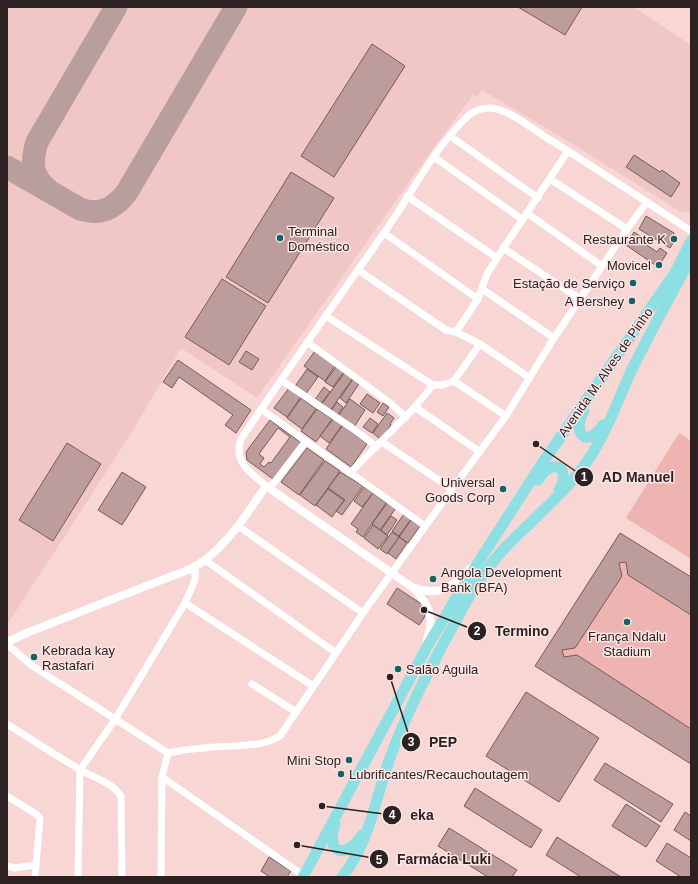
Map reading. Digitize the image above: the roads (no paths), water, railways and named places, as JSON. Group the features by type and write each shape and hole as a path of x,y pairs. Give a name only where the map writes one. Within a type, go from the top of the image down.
{"main road":[{"name":"Avenida M. Alves de Pinho","path":"303,876 450,608 541,465 674,272 691,241"},
{"name":"Avenida M. Alves de Pinho","path":"342,877 352,864 368,832 390,758 406,720 460,613 491,565 565,488 588,461 601,438 646,341 691,258"},
{"path":"610,365 581,417 578,428 583,436 588,438 594,436 599,431 628,379"},
{"path":"507,518 544,472 549,468 554,467 559,469 564,475 561,488 524,529"},
{"path":"346,798 332,836 333,844 340,851 346,851 355,845 362,835 374,811"}],"street":[{"path":"418,664 429,635 431,625 428,607 423,598 412,587 268,487 249,472 240,458 239,451 241,438 384,233 434,157 450,136 471,114 479,110 489,108 504,111 691,231"},
{"path":"450,136 538,198"},
{"path":"456,332 478,299 487,274 503,248 538,198 568,151"},
{"path":"434,157 602,266"},
{"path":"550,179 627,229"},
{"path":"407,196 497,258"},
{"path":"306,441 226,541 205,560 172,576 29,632 7,643 31,665 116,718 168,753 214,747 260,744 280,736 363,613 506,416 554,338 627,229 647,202"},
{"path":"384,233 478,299"},
{"path":"503,248 580,299"},
{"path":"358,270 446,330 456,332 480,344 530,378"},
{"path":"482,289 554,338"},
{"path":"326,316 433,384 442,384 454,381 480,344"},
{"path":"307,342 389,402 406,417"},
{"path":"281,380 352,428 452,489"},
{"path":"454,381 506,416"},
{"path":"350,473 406,417 433,384"},
{"path":"415,407 480,452"},
{"path":"261,409 425,526"},
{"path":"238,526 363,613"},
{"path":"412,587 423,591 434,592 445,589 462,576 486,550"},
{"path":"205,560 336,653"},
{"path":"78,877 80,770 116,718 185,603 195,580 195,566"},
{"path":"185,603 313,686"},
{"path":"252,684 296,712"},
{"path":"7,724 80,770 112,787 121,796 122,877"},
{"path":"161,877 162,777 168,753"},
{"path":"162,777 303,876"},
{"path":"7,796 40,818 35,877"},
{"path":"7,866 15,868 35,865"}],"place":[{"name":"Terminal Doméstico","path":"280,238"},
{"name":"Restaurante K","path":"674,239"},
{"name":"Movicel","path":"659,265"},
{"name":"Estação de Serviço","path":"633,283"},
{"name":"A Bershey","path":"632,301"},
{"name":"AD Manuel","path":"536,444"},
{"name":"Universal Goods Corp","path":"503,489"},
{"name":"Angola Development Bank (BFA)","path":"433,579"},
{"name":"Termino","path":"424,610"},
{"name":"França Ndalu Stadium","path":"627,622"},
{"name":"Kebrada kay Rastafari","path":"34,657"},
{"name":"Salão Aguila","path":"398,669"},
{"name":"PEP","path":"390,677"},
{"name":"Mini Stop","path":"349,760"},
{"name":"Lubrificantes/Recauchoutagem","path":"341,774"},
{"name":"eka","path":"322,806"},
{"name":"Farmácia Luki","path":"297,845"}]}
